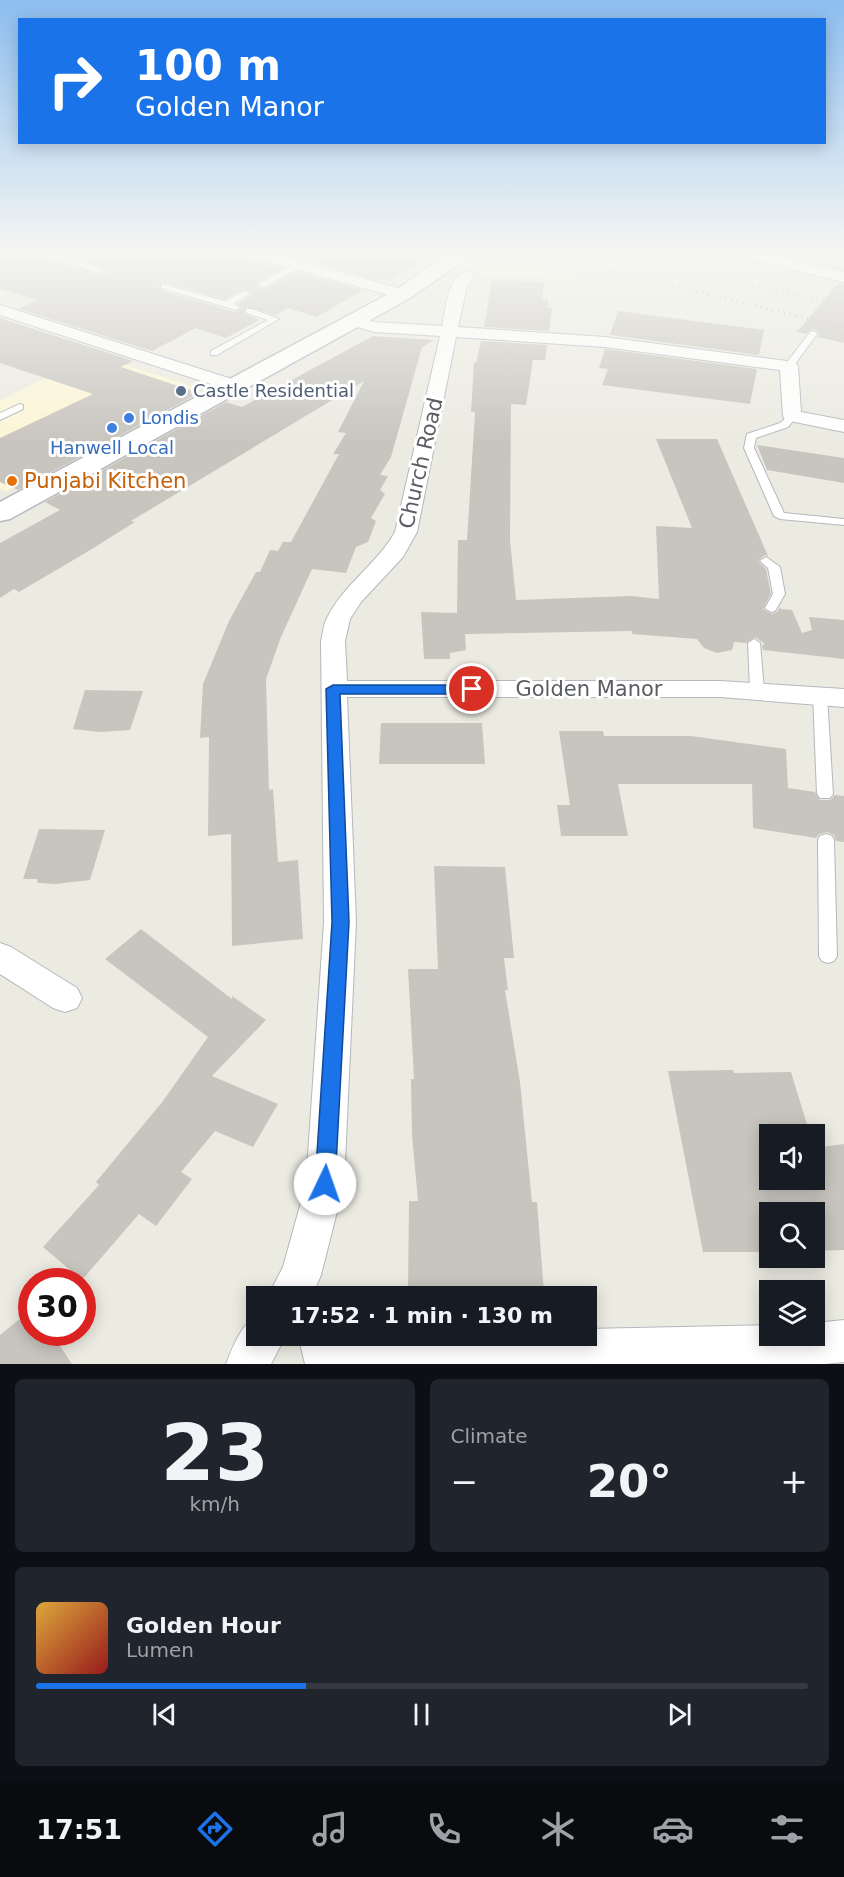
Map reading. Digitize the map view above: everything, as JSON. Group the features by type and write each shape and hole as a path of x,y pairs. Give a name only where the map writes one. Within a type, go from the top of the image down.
{"street":[{"path":"17,316 235,386"},
{"name":"Church Road","path":"2,511 362,316"},
{"name":"Church Road","path":"300,1286 325,1184 340,922 333,641 338,619 352,598 395,552 406,531 453,316"},
{"path":"352,321 375,327 605,342 789,366 792,416 844,426"},
{"name":"Golden Manor","path":"333,689 757,690 832,697"},
{"path":"0,957 65,998"},
{"path":"324,1353 793,1346 844,1341"},
{"path":"247,1364 258,1346"}],"lane":[{"path":"214,353 275,319 264,316"},
{"path":"789,366 814,333"},
{"path":"0,417 20,407"},
{"path":"792,416 784,425 751,436 749,448 780,516 844,522"},
{"path":"766,561 774,567 779,594 771,608"},
{"path":"754,643 757,690"},
{"path":"825,794 832,697"},
{"path":"826,840 828,956"}],"shaded area":[{"path":"91,354 199,388 7,491 0,489 0,401"}],"building":[{"path":"40,316 248,316 259,320 226,338 196,328 152,351"},
{"path":"486,316 551,316 549,331 484,327"},
{"path":"616,316 654,316 764,330 759,355 610,335"},
{"path":"811,316 844,316 844,343 818,337 820,332 812,329 806,334 797,332"},
{"path":"0,318 133,361 121,367 199,393 18,490 0,482 0,438 93,394 0,363"},
{"path":"373,336 434,340 422,347 391,457 380,475 388,476 380,490 385,494 371,518 376,521 368,542 356,547 346,573 312,569 281,637 266,679 269,790 273,789 278,862 298,860 303,939 232,946 231,834 208,836 209,737 200,738 203,684 229,621 256,572 260,572 270,550 278,551 283,542 291,542 339,454 333,454 346,433 338,432 364,381 131,521 135,522 87,552 19,592 14,589 0,598 0,543 60,510 45,502 226,402 242,407"},
{"path":"481,341 547,345 545,360 533,360 526,405 511,404 510,540 516,600 631,596 659,599 656,526 692,528 656,439 717,439 768,556 765,555 758,561 766,569 771,594 763,609 772,614 780,607 792,610 802,633 812,630 809,617 844,620 844,659 763,650 762,645 765,644 755,637 746,643 734,642 732,650 717,653 704,648 697,639 632,634 632,631 465,634 466,650 450,653 450,659 424,659 421,612 457,613 458,540 467,540 475,412 471,412 474,362 476,363"},
{"path":"605,349 757,369 750,404 602,385 608,369 599,368"},
{"path":"757,445 844,458 844,483 767,470"},
{"path":"85,690 143,691 130,730 100,732 73,729"},
{"path":"381,723 482,723 485,764 379,764"},
{"path":"559,731 603,731 604,736 691,736 786,749 788,788 815,792 820,800 830,800 835,795 844,796 844,842 836,841 834,835 827,832 819,834 816,838 753,828 752,784 618,784 628,836 561,836 557,805 570,805"},
{"path":"39,829 105,830 90,880 55,884 38,883 37,879 23,879"},
{"path":"434,866 505,867 514,958 504,958 508,990 505,990 520,1082 532,1202 537,1202 544,1286 408,1286 409,1201 418,1201 412,1135 411,1079 414,1079 408,969 438,969"},
{"path":"141,929 232,999 232,996 266,1020 212,1076 278,1104 253,1147 215,1131 181,1172 192,1179 156,1226 139,1214 92,1268 68,1268 43,1247 99,1185 96,1182 163,1101 208,1037 105,959"},
{"path":"668,1071 791,1072 807,1124 759,1124 759,1190 825,1190 825,1147 844,1144 844,1250 825,1251 825,1202 759,1202 759,1252 703,1252"},
{"path":"18,1320 18,1346 60,1346 72,1364 0,1364 0,1335"}],"railway":[{"path":"797,316 844,327"}],"place":[{"name":"Castle Residential","path":"181,391"},
{"name":"Londis","path":"129,418"},
{"name":"Hanwell Local","path":"112,428"},
{"name":"Punjabi Kitchen","path":"12,481"}],"route":[{"path":"325,1184 340,922 333,689 472,689"}]}
